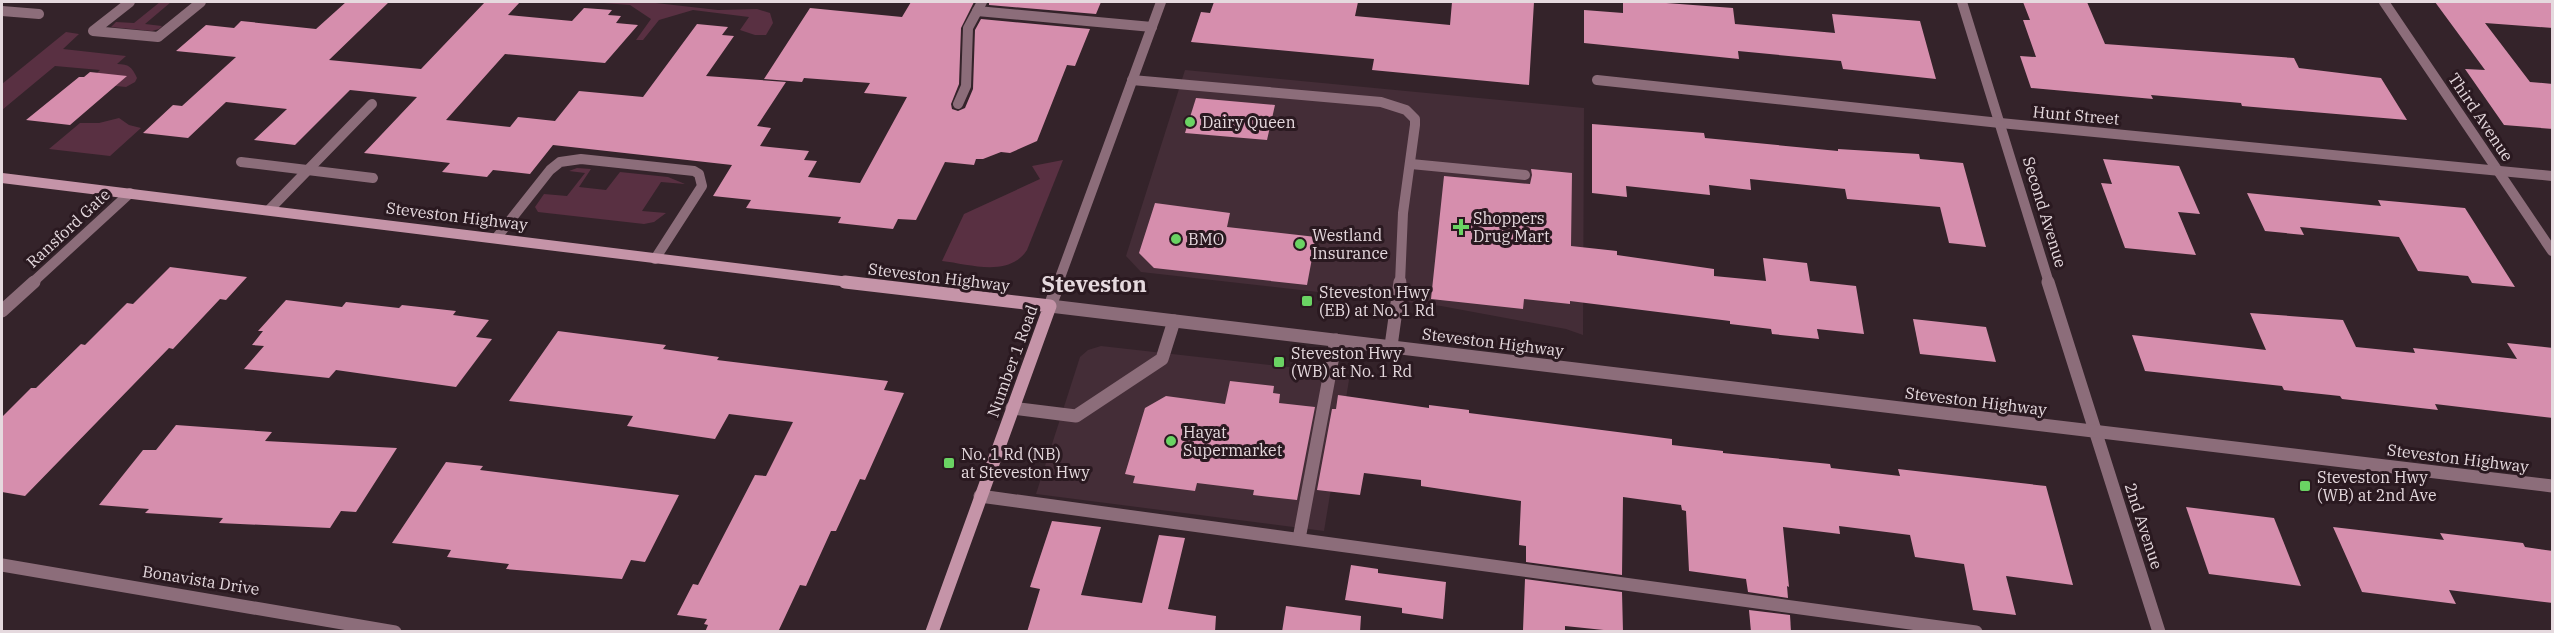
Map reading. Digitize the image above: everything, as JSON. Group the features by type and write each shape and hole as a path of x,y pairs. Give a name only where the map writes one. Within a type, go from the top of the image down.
{"main road":[{"name":"Steveston Highway","path":"2,178 1050,306"},
{"name":"Number 1 Road","path":"932,632 1050,306"}],"street":[{"path":"130,2 93,31 158,37 201,2"},
{"name":"Number 1 Road","path":"1050,306 1161,2"},
{"name":"Second Avenue","path":"1962,2 2095,432"},
{"name":"Third Avenue","path":"2384,2 2553,250"},
{"path":"958,104 966,86 968,28 979,6 1152,27"},
{"path":"2,11 39,14"},
{"path":"1132,80 1392,104 1406,110 1415,119 1403,213 1402,271 1391,346"},
{"name":"Hunt Street","path":"1598,80 2000,123 2553,176"},
{"path":"268,210 372,104"},
{"path":"497,237 550,170 560,162 581,159 694,171 699,174 702,186 655,259"},
{"path":"241,162 373,178"},
{"path":"1411,164 1525,176"},
{"name":"Ransford Gate","path":"2,311 129,193"},
{"name":"Steveston Highway","path":"1050,306 2553,486"},
{"path":"1012,408 1076,416 1162,359 1174,321"},
{"path":"1299,539 1336,340"},
{"name":"2nd Avenue","path":"2095,432 2159,632"},
{"path":"980,496 1976,632"},
{"name":"Bonavista Drive","path":"2,565 395,632"}],"shaded area":[{"path":"160,2 171,2 145,24 162,26 159,29 152,31 111,27 116,22 134,23"},
{"path":"590,2 647,2 718,10 757,9 770,13 773,23 766,35 755,35 740,30 749,17 693,10 659,20 643,40 636,40 651,19 630,5"},
{"path":"66,32 79,34 63,49 126,56 117,64 132,69 137,78 135,82 126,87 106,85 97,73 100,70 55,66 2,110 2,84"},
{"path":"1185,70 1584,108 1583,335 1566,329 1441,306 1141,272 1126,256"},
{"path":"119,118 129,125 141,128 110,156 49,149 80,123 99,123"},
{"path":"1063,160 1027,250 1019,259 999,267 942,261 964,214 1040,179 1032,166"},
{"path":"577,168 591,169 579,187 606,190 620,172 668,177 685,184 661,182 642,211 666,213 654,222 644,224 538,212 535,207 544,194 567,196 585,173 569,171"},
{"path":"1101,346 1350,374 1324,531 1036,494 1080,357 1088,350"}],"building":[{"path":"346,2 389,2 329,60 421,69 485,2 520,2 508,15 572,21 584,8 612,10 608,15 621,16 616,23 638,25 605,63 505,54 446,120 510,127 518,117 555,121 579,91 643,97 697,24 728,27 722,35 734,36 706,76 786,82 757,126 771,128 760,146 809,151 804,160 817,161 808,177 860,183 907,97 864,93 870,83 804,78 802,82 764,79 810,8 902,17 911,2 974,2 961,28 959,84 951,104 952,109 958,111 965,108 973,89 975,30 981,19 1090,29 1075,66 1067,65 1037,141 1010,153 1001,152 983,159 976,159 974,165 945,162 916,220 898,219 893,229 838,223 841,217 746,208 751,200 713,196 732,165 553,145 530,174 493,170 487,177 442,172 450,163 364,153 417,97 350,90 295,145 254,140 287,109 226,102 188,138 143,133 173,105 182,106 236,57 176,51 206,25 234,28 241,21 316,29"},
{"path":"989,2 1101,2 1096,14 989,5"},
{"path":"1214,2 1358,2 1355,16 1450,25 1452,2 1534,2 1529,85 1372,70 1374,59 1191,42 1201,12 1210,13"},
{"path":"1623,2 1733,8 1735,24 1835,33 1832,14 1920,21 1936,79 1843,69 1841,61 1738,51 1739,59 1584,43 1584,10 1623,13"},
{"path":"2023,2 2087,2 2105,44 2294,58 2299,68 2381,78 2407,120 2242,106 2241,103 2151,95 2153,99 2031,88 2020,56 2036,57 2023,20 2030,20"},
{"path":"2435,2 2553,2 2553,28 2485,23 2530,82 2553,84 2553,129 2504,125 2465,69 2485,70"},
{"path":"90,72 127,76 70,125 26,120 79,77 84,77"},
{"path":"1196,98 1275,105 1267,140 1185,133"},
{"path":"1592,124 1704,133 1705,138 1838,151 1838,149 1919,154 1920,159 1963,163 1986,247 1949,243 1940,207 1847,199 1845,189 1750,179 1751,190 1709,185 1710,195 1626,186 1627,197 1592,193"},
{"path":"2103,159 2179,166 2200,214 2178,212 2196,255 2125,248 2101,183 2112,184"},
{"path":"1531,169 1572,173 1571,246 1617,251 1617,255 1714,269 1714,276 1766,281 1763,258 1807,263 1810,281 1856,286 1864,334 1817,329 1819,339 1772,334 1771,329 1730,324 1730,321 1570,301 1570,304 1524,299 1523,309 1431,299 1444,176 1530,184"},
{"path":"2247,193 2381,206 2378,200 2465,208 2515,287 2472,283 2468,276 2418,271 2399,237 2300,227 2304,235 2265,231"},
{"path":"1155,203 1230,213 1227,227 1316,237 1307,285 1154,268 1139,253"},
{"path":"170,267 247,277 226,300 220,299 173,349 169,348 25,496 2,492 2,417 81,344 85,345 127,303 133,304"},
{"path":"286,300 342,307 346,302 456,311 453,315 489,320 476,337 492,339 456,387 336,370 329,378 244,369 264,346 252,345 263,331 258,331"},
{"path":"2250,313 2343,320 2356,347 2415,353 2413,348 2517,359 2507,343 2553,348 2553,418 2435,404 2438,410 2342,399 2340,396 2284,390 2282,386 2145,371 2132,335 2266,350"},
{"path":"1913,319 1986,327 1996,362 1920,354"},
{"path":"558,331 666,345 663,349 719,357 717,360 888,381 884,390 904,393 865,480 860,479 836,531 831,531 806,586 800,585 778,632 705,632 708,625 704,624 707,619 677,615 693,584 698,585 755,475 766,476 793,422 729,414 715,439 627,426 633,416 509,401"},
{"path":"1230,381 1274,386 1273,393 1280,394 1279,403 1315,407 1297,500 1253,495 1254,490 1197,483 1195,491 1133,483 1135,476 1125,474 1145,408 1166,396 1225,404"},
{"path":"1338,395 1429,408 1429,405 1469,410 1469,413 1672,439 1672,445 1723,451 1723,453 1830,464 1831,468 1900,476 1898,469 2046,486 2073,585 2006,576 2016,615 1973,610 1964,564 1915,557 1910,535 1839,526 1840,534 1783,527 1788,598 1748,592 1746,579 1689,571 1686,511 1682,510 1681,505 1623,497 1622,575 1526,562 1526,546 1519,545 1521,501 1421,486 1421,480 1364,473 1360,495 1317,490 1332,409 1336,409"},
{"path":"176,425 272,432 265,441 397,448 356,512 341,511 330,528 219,523 223,518 145,513 149,509 99,505 143,450 156,450"},
{"path":"446,462 483,466 480,470 679,495 645,562 631,560 622,579 506,569 509,564 447,557 451,550 392,543"},
{"path":"2186,507 2274,518 2301,586 2209,574"},
{"path":"1052,521 1101,527 1081,595 1142,603 1159,535 1185,538 1168,609 1216,616 1215,632 1027,632 1040,589 1030,587"},
{"path":"2333,527 2444,540 2440,533 2523,543 2525,547 2553,551 2553,603 2449,590 2456,604 2362,592"},
{"path":"1351,565 1378,569 1378,573 1446,582 1443,619 1402,613 1402,608 1345,600"},
{"path":"1525,579 1622,592 1623,632 1565,626 1565,632 1523,630"},
{"path":"1286,606 1361,616 1360,632 1282,632"},
{"path":"1749,610 1790,615 1791,632 1751,632"}],"place":[{"name":"Dairy Queen","path":"1190,122"},
{"name":"Shoppers Drug Mart","path":"1461,227"},
{"name":"BMO","path":"1176,239"},
{"name":"Westland Insurance","path":"1300,244"},
{"name":"Steveston Hwy (EB) at No. 1 Rd","path":"1307,301"},
{"name":"Steveston Hwy (WB) at No. 1 Rd","path":"1279,362"},
{"name":"Hayat Supermarket","path":"1171,441"},
{"name":"No. 1 Rd (NB) at Steveston Hwy","path":"949,463"},
{"name":"Steveston Hwy (WB) at 2nd Ave","path":"2305,486"}],"district":[{"name":"Steveston","path":"1094,284"}]}
